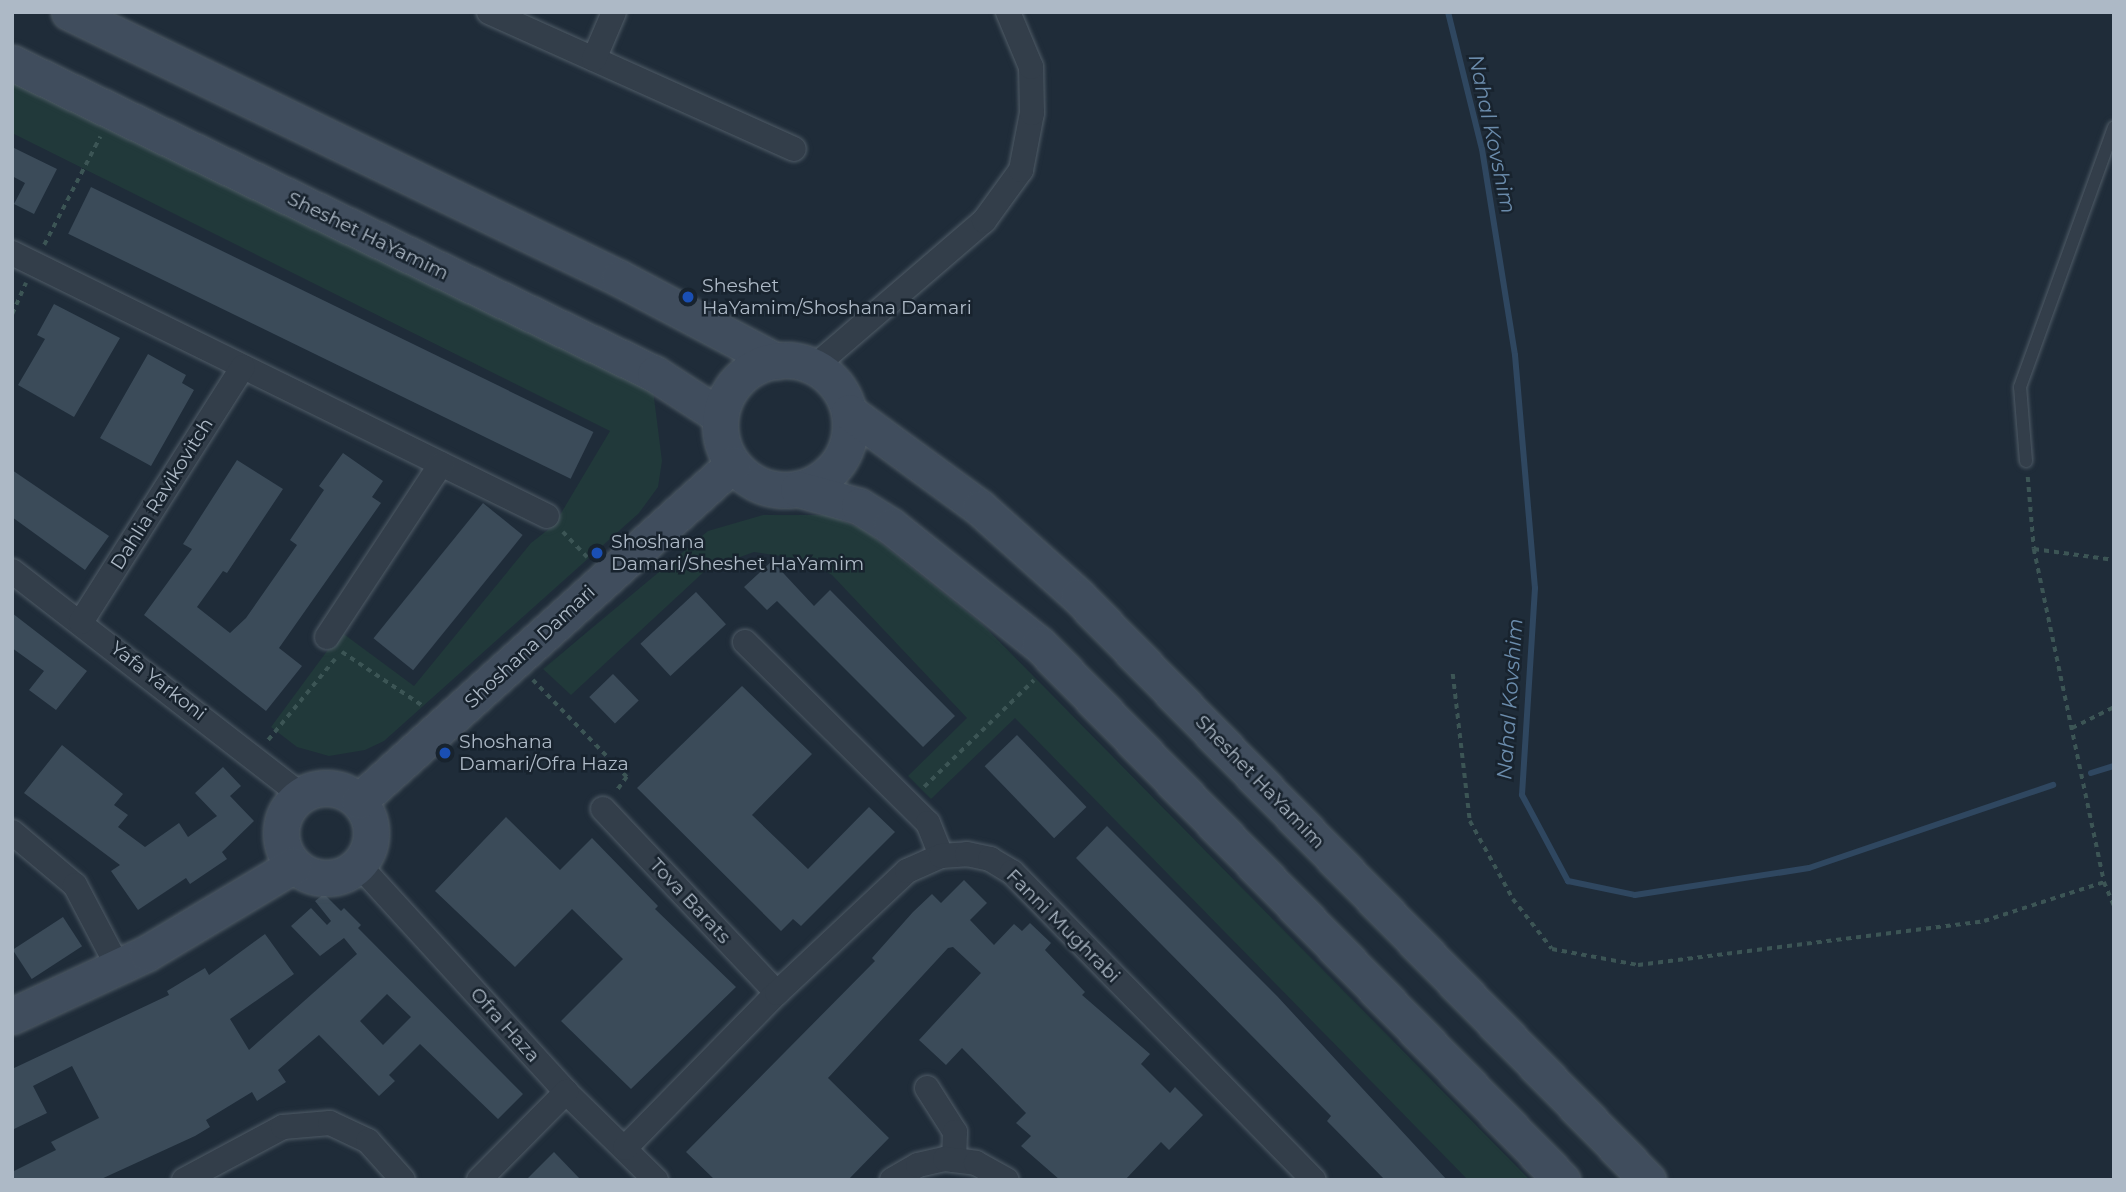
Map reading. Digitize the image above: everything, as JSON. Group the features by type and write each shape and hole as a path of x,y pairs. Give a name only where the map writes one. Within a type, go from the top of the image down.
{"main road":[{"path":"69,12 619,278 776,360 814,367 836,386 849,412 844,452 825,475 798,489"},
{"name":"Sheshet HaYamim","path":"12,63 655,374 720,416"},
{"path":"776,360 756,367 739,379 720,416 720,433 733,464 762,486 798,489 859,506 891,526 991,603 1054,659 1562,1180"},
{"name":"Sheshet HaYamim","path":"849,412 980,508 1079,596 1648,1180"},
{"name":"Shoshana Damari","path":"359,801 733,464"},
{"path":"331,788 359,801 367,813 372,841 359,865 334,878 319,878 294,865 282,842 281,829 285,816 301,796 331,788"},
{"path":"12,1016 118,967 294,865"}],"street":[{"path":"489,12 794,149"},
{"path":"594,59 614,12"},
{"path":"814,367 984,221 1021,170 1032,113 1031,67 1008,12"},
{"path":"23,258 547,516"},
{"name":"Dahlia Ravikovitch","path":"81,622 243,367"},
{"path":"327,637 441,464"},
{"name":"Yafa Yarkoni","path":"12,571 81,622 301,796"},
{"path":"625,1148 777,993 907,871 941,856 928,823 745,642"},
{"name":"Tova Barats","path":"603,809 777,993"},
{"path":"12,832 75,886 118,967"},
{"name":"Fanni Mughrabi","path":"941,856 990,859 1012,872 1314,1180"},
{"name":"Ofra Haza","path":"359,865 566,1092 656,1180"},
{"path":"927,1088 956,1132 954,1160"},
{"path":"479,1180 566,1092"},
{"path":"184,1180 283,1127 330,1123 368,1141 404,1180"},
{"path":"892,1180 918,1165 954,1160 976,1163 1007,1180"}],"lane":[{"path":"2026,461 2020,387 2114,128"}],"path":[{"path":"12,314 23,258 113,113"},
{"path":"2026,461 2034,549 2104,882 2114,905"},
{"path":"547,516 606,576"},
{"path":"2034,549 2114,560"},
{"path":"254,758 341,652 448,723"},
{"path":"908,803 1054,659"},
{"path":"515,661 627,777 603,809"},
{"path":"1453,674 1471,821 1513,898 1552,948 1638,965 1984,921 2104,882"},
{"path":"2072,728 2114,707"}],"green space":[{"path":"12,81 653,390 662,461 658,487 639,513 384,741 365,750 329,756 297,747 271,727 341,632 414,686 531,543 554,525 610,431 12,133"},
{"path":"763,515 828,515 865,530 982,624 1530,1180 1468,1180 1015,718 931,799 908,776 967,718 832,575 806,560 754,552 707,569 571,695 543,669 708,531"}],"building":[{"path":"12,147 57,169 34,214 14,204 25,183 12,176"},
{"path":"91,187 593,432 571,479 68,234"},
{"path":"54,304 120,338 74,417 18,385 45,339 37,335"},
{"path":"148,354 186,375 182,383 194,390 151,466 100,438"},
{"path":"343,453 383,481 372,497 381,503 279,648 302,666 266,711 144,615 192,549 183,544 237,460 283,489 227,573 223,571 197,607 230,633 246,618 297,545 290,540 324,490 319,486"},
{"path":"12,470 109,536 85,570 12,517"},
{"path":"483,503 523,535 413,670 373,638"},
{"path":"772,561 814,606 830,590 955,716 923,747 777,601 767,610 744,587"},
{"path":"696,592 726,624 670,676 640,644"},
{"path":"12,613 87,671 56,710 29,690 44,671 12,648"},
{"path":"613,674 639,701 615,724 589,697"},
{"path":"742,686 812,754 752,815 808,869 869,807 895,832 801,926 793,919 781,931 637,788"},
{"path":"1017,735 1086,807 1054,838 985,766"},
{"path":"62,745 123,794 114,805 128,815 118,827 145,847 179,823 188,837 217,816 195,793 223,767 241,786 230,796 254,821 222,852 227,859 190,884 186,878 138,910 111,871 120,865 24,793"},
{"path":"506,817 560,870 592,838 658,906 655,909 736,987 631,1089 561,1021 623,959 572,909 515,967 435,891"},
{"path":"1107,826 1277,996 1447,1180 1385,1180 1327,1121 1331,1116 1076,858"},
{"path":"964,880 987,903 970,920 994,945 1014,924 1022,931 1030,923 1051,943 1045,950 1085,992 1082,995 1150,1054 1141,1064 1170,1093 1175,1087 1203,1115 1169,1150 1161,1142 1125,1180 1060,1180 1021,1146 1031,1136 1016,1123 1026,1113 962,1048 946,1065 919,1040 981,973 953,947 948,948 828,1078 889,1138 848,1180 715,1180 686,1152 875,961 872,958 913,912 932,894 941,903"},
{"path":"324,894 341,911 344,908 361,925 358,928 523,1094 498,1119 420,1044 389,1075 395,1081 379,1096 319,1035 278,1070 286,1082 257,1101 252,1092 206,1120 210,1127 195,1136 99,1180 12,1180 12,1172 56,1150 51,1142 99,1118 72,1066 33,1086 47,1113 12,1130 12,1069 169,995 167,991 205,968 209,975 265,934 294,974 230,1019 249,1050 357,954 344,938 320,956 291,926 311,908 327,925 331,921 315,901","holes":["387,994 411,1017 383,1045 360,1021"]},
{"path":"63,917 82,946 32,979 13,950"},
{"path":"554,1152 581,1180 526,1180"}],"waterway":[{"name":"Nahal Kovshim","path":"1448,12 1482,149 1515,355 1535,588 1522,795 1568,881 1635,895 1809,868 2053,785"},
{"name":"Nahal Kovshim","path":"2091,773 2114,766"}],"place":[{"name":"Sheshet HaYamim/Shoshana Damari","path":"688,297"},
{"name":"Shoshana Damari/Sheshet HaYamim","path":"597,553"},
{"name":"Shoshana Damari/Ofra Haza","path":"445,753"}]}
